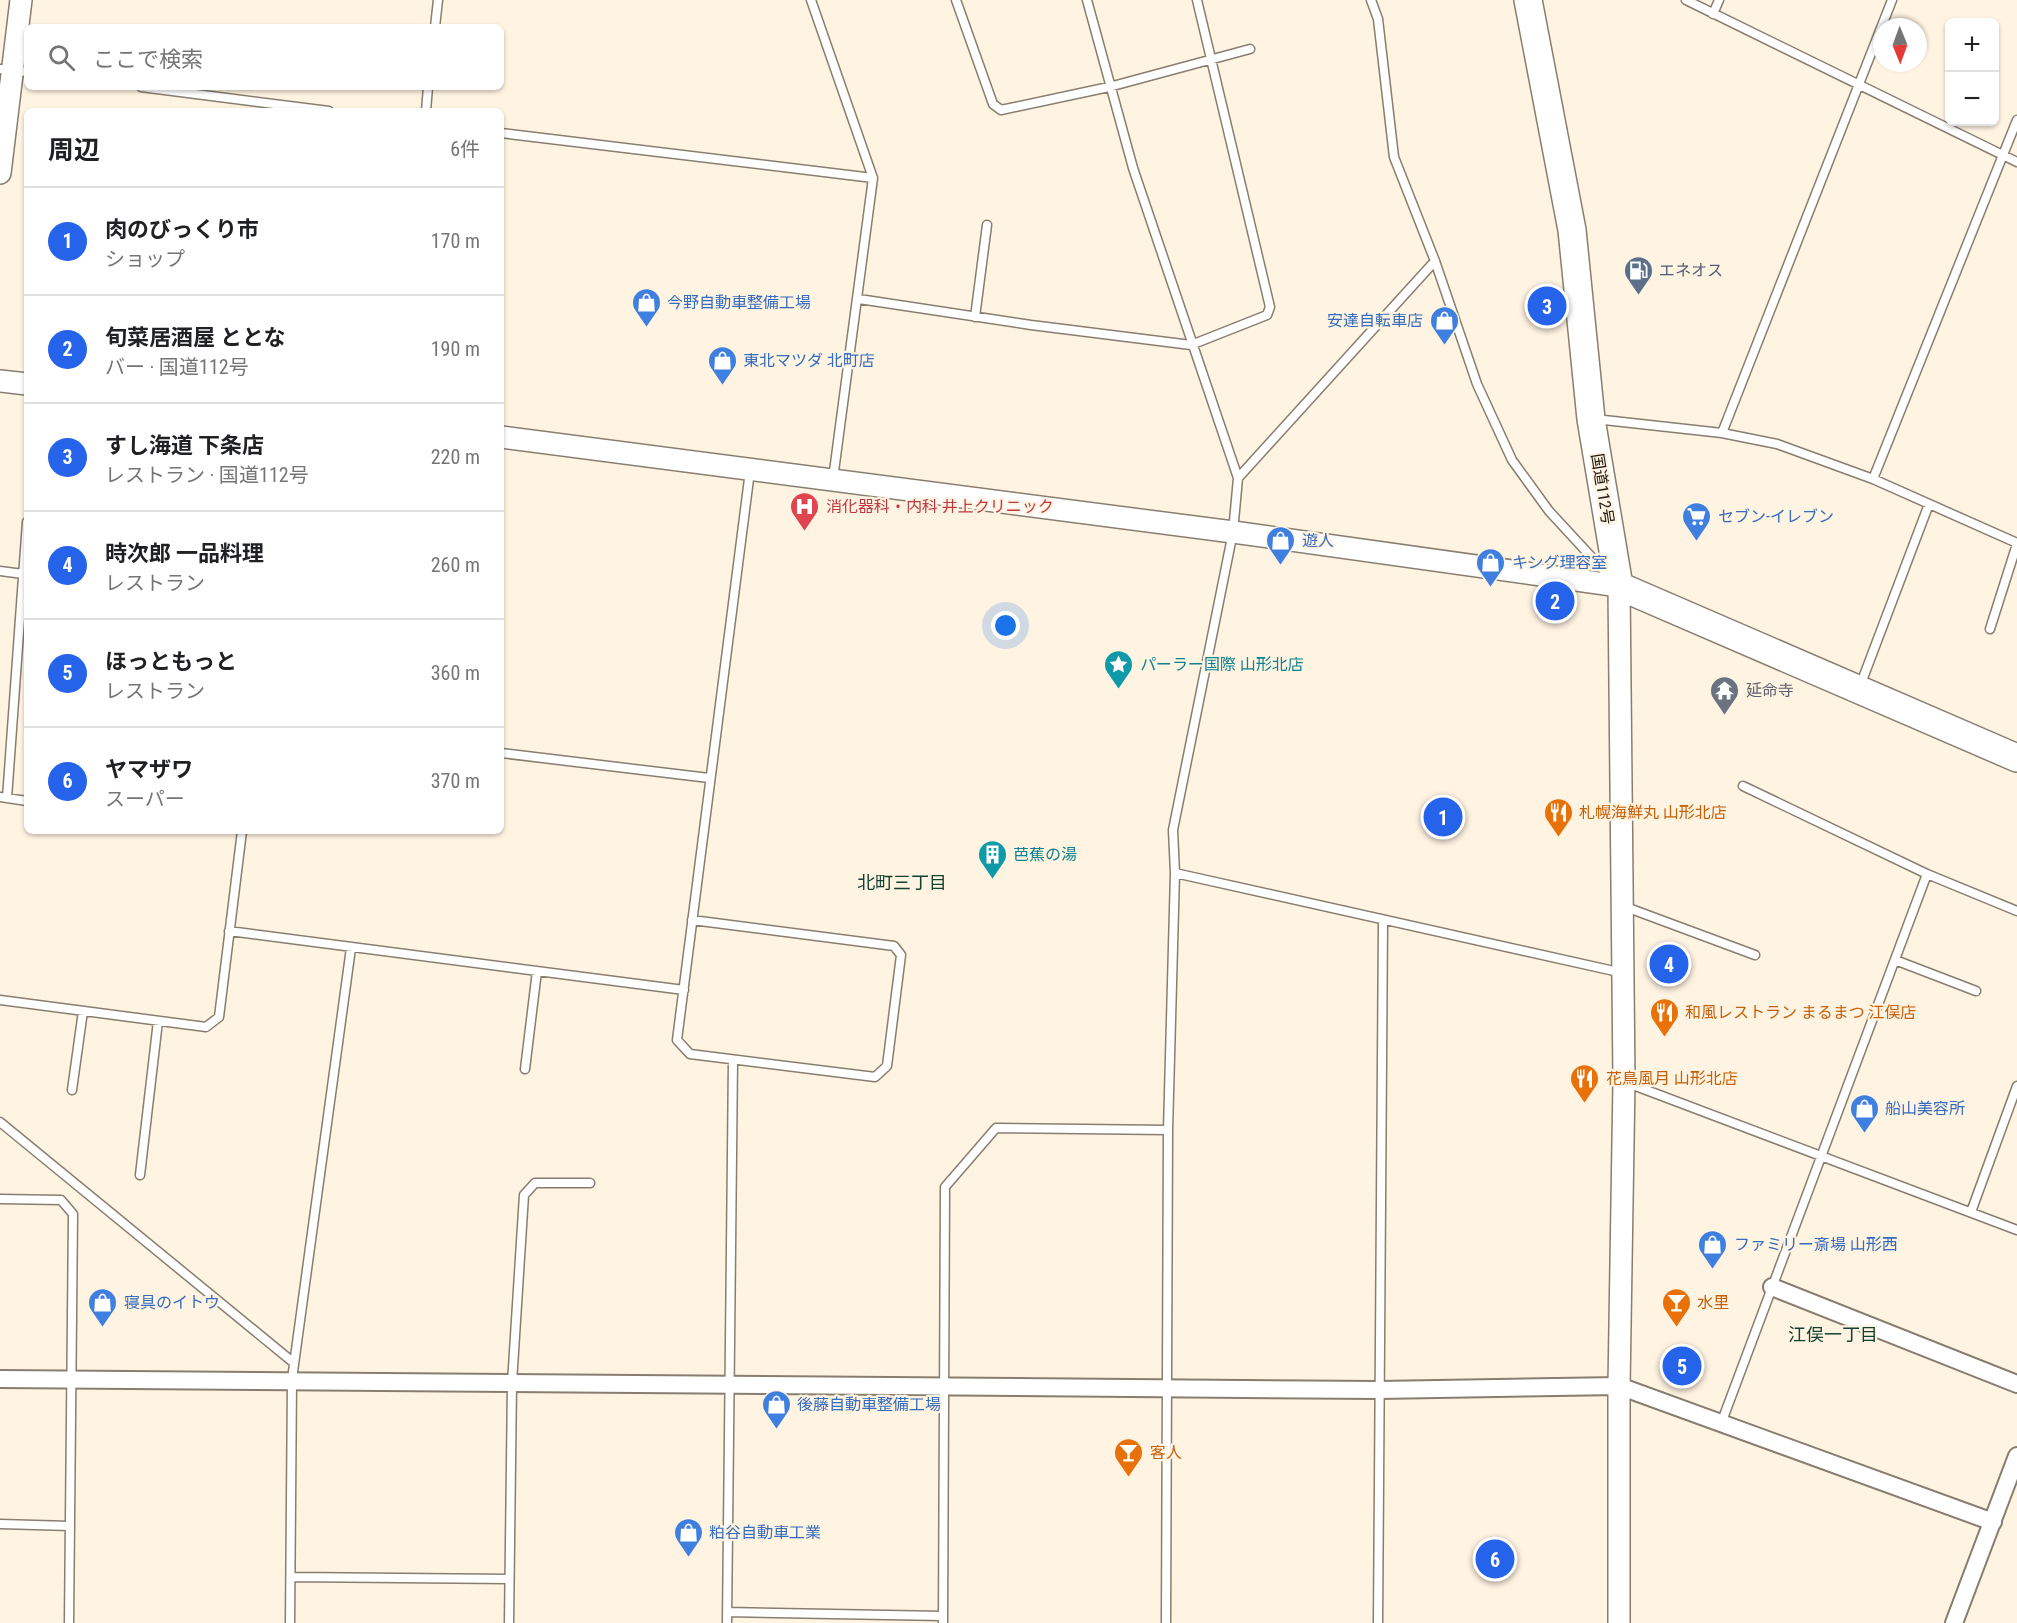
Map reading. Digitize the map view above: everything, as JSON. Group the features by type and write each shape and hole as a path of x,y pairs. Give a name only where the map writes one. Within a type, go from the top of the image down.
{"highway":[{"name":"国道112号","path":"1528,0 1572,230 1591,419 1619,586"},
{"path":"1619,586 2017,758"}],"street":[{"path":"0,172 21,0"},
{"path":"0,381 24,384"},
{"path":"504,437 833,478 1619,586 1624,1081 1619,1386 1619,1623"},
{"path":"1772,1287 2017,1384"},
{"path":"0,1379 72,1379 293,1371 512,1383 1379,1390 1619,1386 1722,1421 1993,1522"},
{"path":"1954,1623 2017,1456"}],"lane":[{"path":"435,24 438,0"},
{"path":"811,0 873,178 859,299 833,478"},
{"path":"956,0 993,105 1001,110 1109,87 1250,49"},
{"path":"1087,0 1109,87 1191,345 1238,478 1233,532 1173,830 1176,873 1168,1130 1166,1623"},
{"path":"859,299 975,317 1191,345 1266,315 1270,307 1197,0"},
{"path":"1371,0 1378,19 1394,157 1435,261 1477,384 1512,460 1549,511 1619,586"},
{"path":"1686,0 2017,162"},
{"path":"1713,14 1719,0"},
{"path":"1722,433 1892,0"},
{"path":"164,90 306,108"},
{"path":"426,108 428,90"},
{"path":"1873,479 2017,120"},
{"path":"504,133 873,178"},
{"path":"975,317 987,225"},
{"path":"1238,478 1435,261"},
{"path":"1591,419 1722,433 1777,444 1873,479 2017,543 1990,629"},
{"path":"692,920 894,945 901,955 887,1066 875,1077 733,1060 690,1054 677,1040 709,778 750,468"},
{"path":"1859,689 1929,504"},
{"path":"24,553 3,798 24,801"},
{"path":"0,571 22,574"},
{"path":"504,753 709,778"},
{"path":"1743,786 1927,874 2017,911"},
{"path":"0,1000 206,1027 219,1017 242,834"},
{"path":"1176,873 1623,973"},
{"path":"1722,1421 1927,874"},
{"path":"1623,906 1755,955"},
{"path":"1377,1623 1383,921"},
{"path":"229,931 684,990"},
{"path":"290,1623 293,1371 351,948"},
{"path":"1895,960 1976,992"},
{"path":"525,1069 537,972"},
{"path":"72,1090 82,1011"},
{"path":"140,1175 158,1021"},
{"path":"727,1623 733,1060"},
{"path":"1624,1081 2017,1230"},
{"path":"1971,1212 2017,1086"},
{"path":"0,1122 293,1371"},
{"path":"727,1612 943,1620 945,1187 996,1128 1168,1130"},
{"path":"509,1623 512,1383 524,1195 535,1183 590,1183"},
{"path":"0,1199 61,1200 73,1214 69,1623"},
{"path":"0,1524 70,1526"},
{"path":"291,1577 509,1580"}],"place":[{"name":"エネオス","path":"1638,296"},
{"name":"すし海道 下条店","path":"1547,306"},
{"name":"今野自動車整備工場","path":"646,328"},
{"name":"安達自転車店","path":"1444,346"},
{"name":"東北マツダ 北町店","path":"722,386"},
{"name":"消化器科・内科 井上クリニック","path":"805,532"},
{"name":"セブン-イレブン","path":"1697,542"},
{"name":"遊人","path":"1281,566"},
{"name":"キング理容室","path":"1491,588"},
{"name":"旬菜居酒屋 ととな","path":"1555,601"},
{"name":"パーラー国際 山形北店","path":"1119,690"},
{"name":"延命寺","path":"1725,716"},
{"name":"肉のびっくり市","path":"1443,817"},
{"name":"札幌海鮮丸 山形北店","path":"1558,838"},
{"name":"芭蕉の湯","path":"992,880"},
{"name":"時次郎 一品料理","path":"1669,964"},
{"name":"和風レストラン まるまつ 江俣店","path":"1664,1038"},
{"name":"花鳥風月 山形北店","path":"1585,1104"},
{"name":"船山美容所","path":"1864,1134"},
{"name":"ファミリー斎場 山形西","path":"1713,1270"},
{"name":"寝具のイトウ","path":"103,1328"},
{"name":"水里","path":"1676,1328"},
{"name":"ほっともっと","path":"1682,1366"},
{"name":"後藤自動車整備工場","path":"776,1430"},
{"name":"客人","path":"1129,1478"},
{"name":"粕谷自動車工業","path":"688,1558"},
{"name":"ヤマザワ","path":"1495,1559"}],"district":[{"name":"北町三丁目","path":"902,883"},
{"name":"江俣一丁目","path":"1833,1335"}]}
